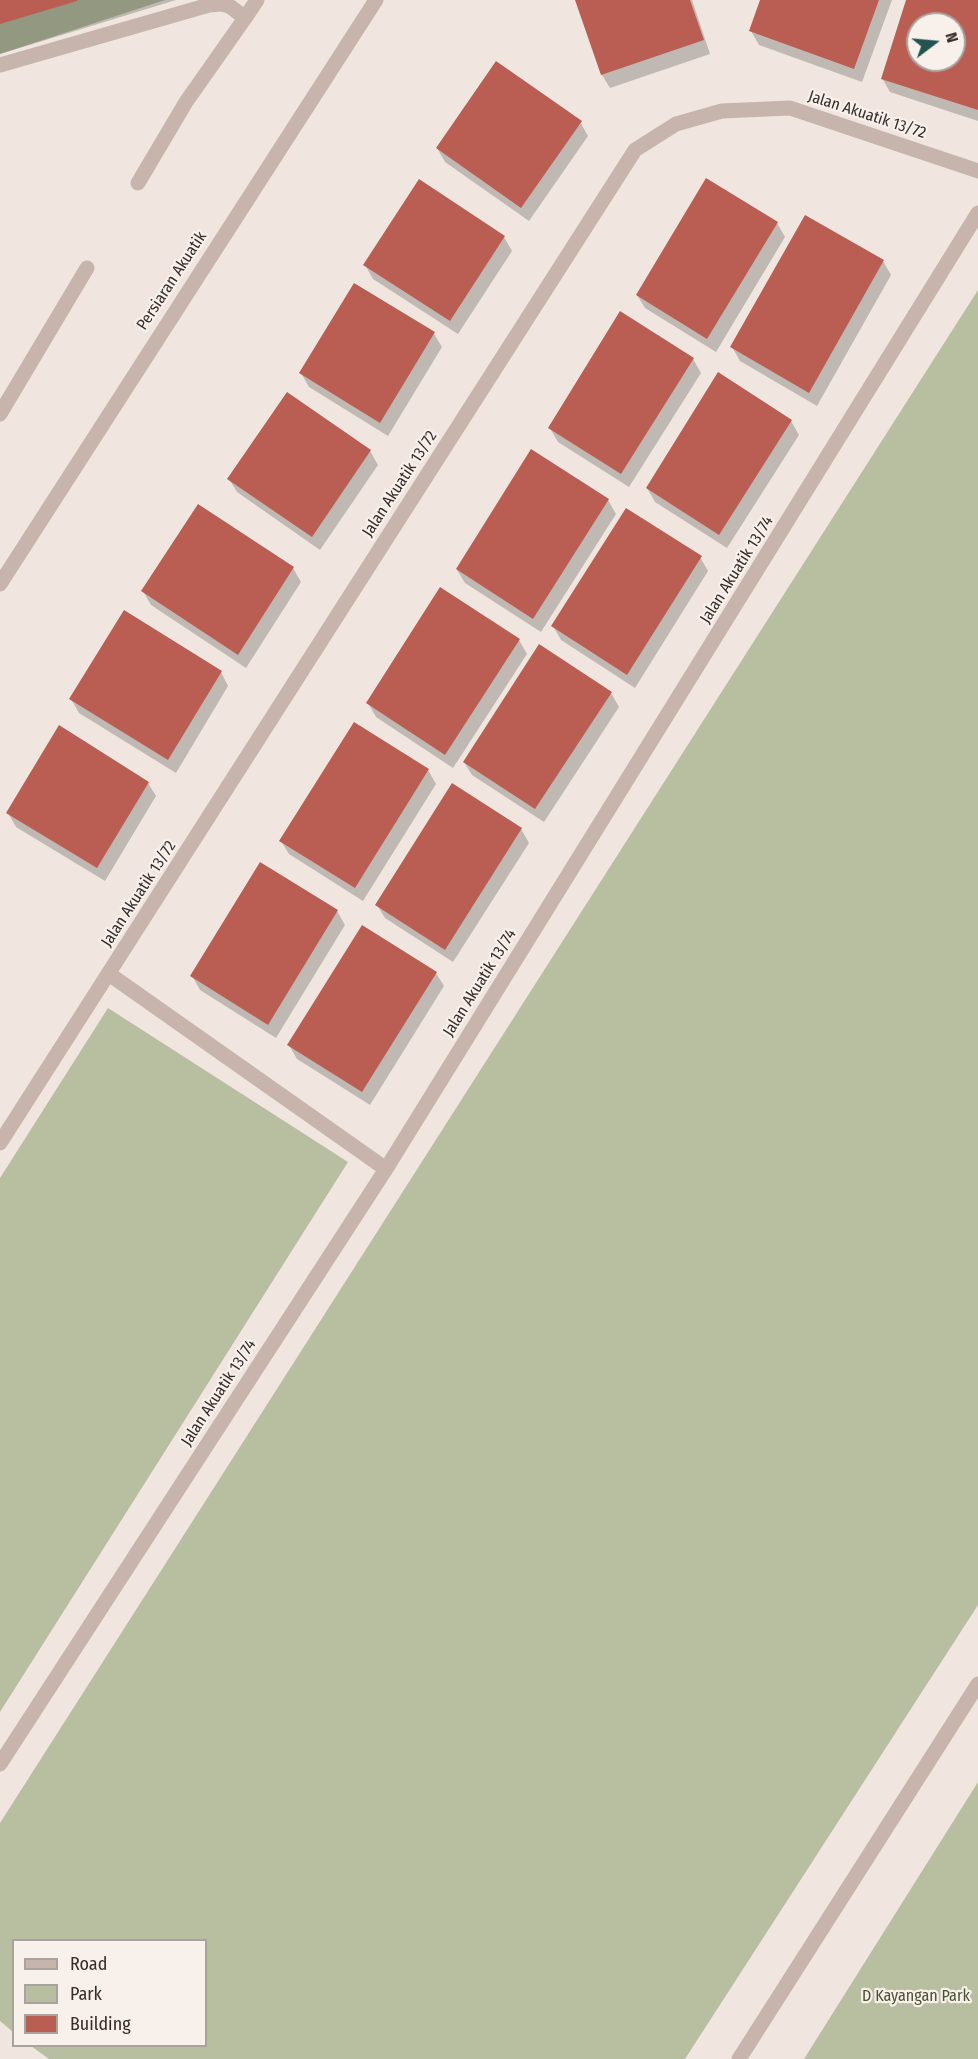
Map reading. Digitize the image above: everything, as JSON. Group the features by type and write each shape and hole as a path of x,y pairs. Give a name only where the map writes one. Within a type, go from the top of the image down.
{"street":[{"path":"138,183 186,102 257,0"},
{"name":"Persiaran Akuatik","path":"0,584 376,0"},
{"path":"0,65 209,5 222,4 231,7 245,18"},
{"name":"Jalan Akuatik 13/72","path":"0,1143 635,150 676,124 722,111 789,108 978,171"},
{"name":"Jalan Akuatik 13/74","path":"0,1764 386,1169 978,213"},
{"path":"0,414 87,268"},
{"path":"109,974 386,1169"},
{"path":"739,2059 978,1684"}],"green space":[{"path":"0,0 165,0 0,54"},
{"path":"978,290 978,1605 685,2059 49,2059 32,2047 207,2047 207,1939 12,1939 12,2031 0,2021 0,1823"},
{"path":"108,1008 348,1162 0,1712 0,1178"},
{"name":"D Kayangan Park","path":"978,1782 978,2059 804,2059"}],"building":[{"path":"0,0 77,0 77,1 0,24"},
{"path":"575,0 690,0 704,40 601,75"},
{"path":"760,0 879,0 854,69 749,31"},
{"path":"906,0 978,0 978,110 881,79"},
{"path":"496,61 582,121 521,208 436,148"},
{"path":"706,178 778,222 707,339 636,295"},
{"path":"419,179 505,236 450,321 363,265"},
{"path":"805,215 884,260 809,393 730,347"},
{"path":"354,283 435,332 380,423 299,373"},
{"path":"620,311 694,358 621,474 548,428"},
{"path":"718,372 792,420 719,535 646,488"},
{"path":"287,392 371,450 312,537 227,479"},
{"path":"531,449 609,499 533,619 456,569"},
{"path":"198,504 294,567 238,655 141,591"},
{"path":"626,508 702,556 627,675 551,626"},
{"path":"440,587 520,639 445,755 366,703"},
{"path":"124,610 222,671 168,760 69,699"},
{"path":"539,644 612,692 535,809 463,762"},
{"path":"354,722 429,769 355,888 279,841"},
{"path":"59,725 149,782 97,868 6,813"},
{"path":"452,783 522,828 445,950 375,905"},
{"path":"260,862 338,910 268,1025 190,976"},
{"path":"362,925 437,972 362,1092 287,1045"}]}
